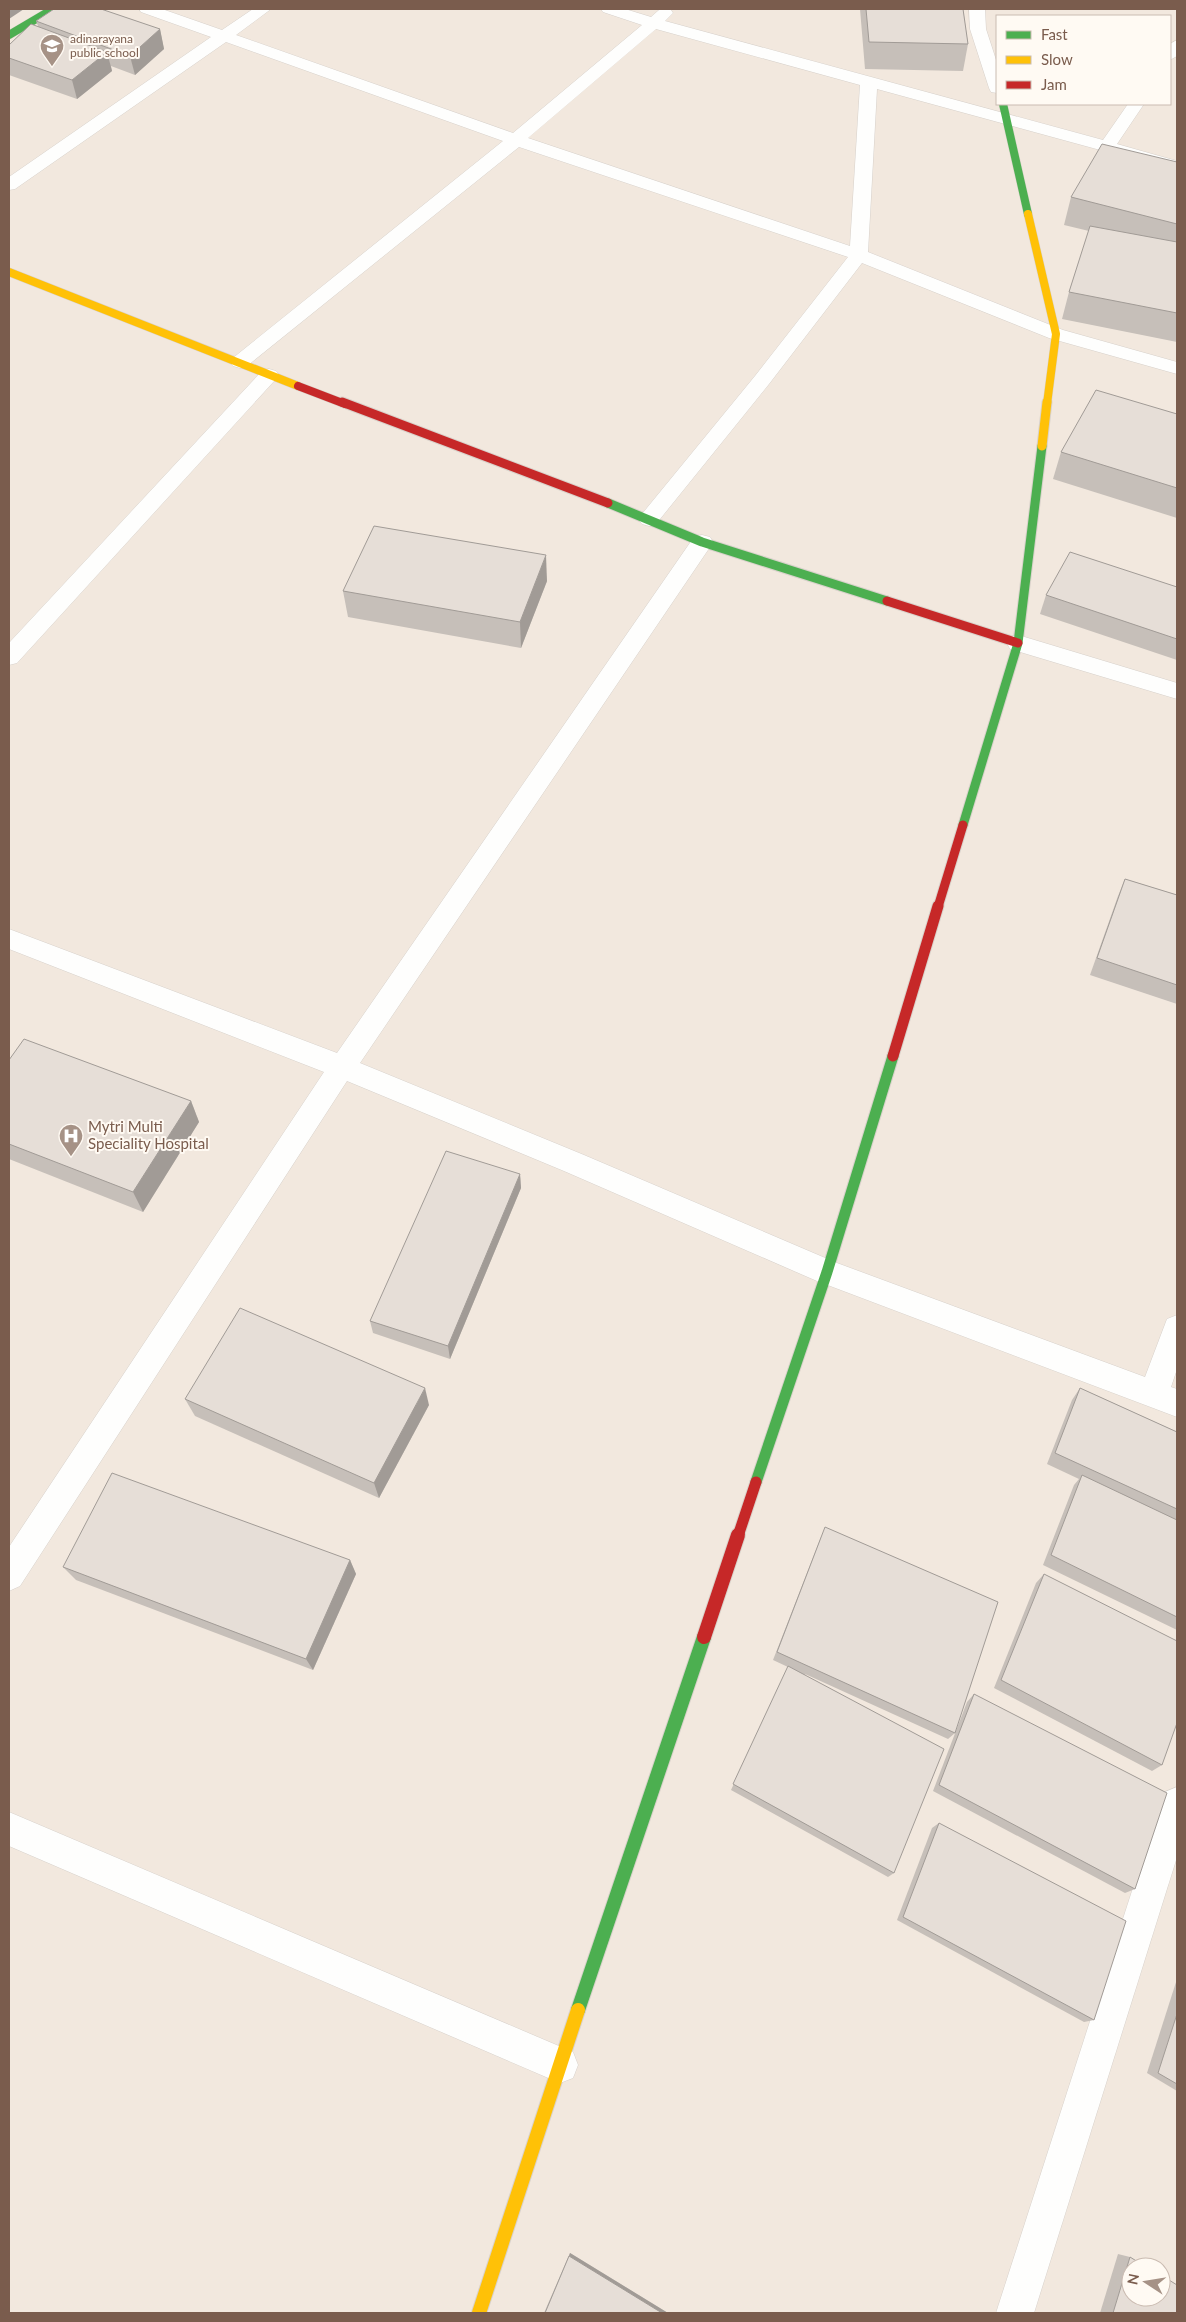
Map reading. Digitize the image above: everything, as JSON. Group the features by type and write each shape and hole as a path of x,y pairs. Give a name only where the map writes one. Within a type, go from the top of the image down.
{"street":[{"path":"9,36 53,9"},
{"path":"147,9 516,140 859,255 1056,334 1177,368"},
{"path":"9,185 263,9"},
{"path":"609,9 653,23 869,81 1005,111 1106,146 1177,166"},
{"path":"240,362 516,140 670,9"},
{"path":"978,9 978,29 996,85"},
{"path":"649,519 762,380 859,255 869,81"},
{"path":"1106,146 1135,105"},
{"path":"479,2313 560,2065 827,1272 1018,643 1056,334 1005,111"},
{"path":"9,272 240,362 270,376 649,519 702,542 1018,643 1177,691"},
{"path":"9,658 270,376"},
{"path":"9,1575 342,1067 702,542"},
{"path":"9,939 342,1067 574,1163 827,1272 1166,1398 1177,1328"},
{"path":"1015,2313 1177,1804"},
{"path":"9,1829 560,2065"}],"shaded area":[{"path":"9,9 1177,9 1177,2313 9,2313"}],"building":[{"path":"54,9 101,9 160,29 130,56 36,21"},
{"path":"866,9 963,9 968,44 869,42"},
{"path":"31,24 107,52 72,80 9,58 9,45"},
{"path":"1102,144 1177,162 1177,224 1071,197"},
{"path":"1090,226 1177,242 1177,313 1069,292"},
{"path":"1096,390 1177,414 1177,488 1061,452"},
{"path":"374,526 546,555 520,622 343,591"},
{"path":"1070,552 1177,587 1177,639 1046,595"},
{"path":"1125,879 1177,895 1177,985 1097,958"},
{"path":"24,1039 191,1101 133,1192 9,1144 9,1060"},
{"path":"446,1151 520,1174 448,1346 370,1321"},
{"path":"240,1308 425,1388 374,1483 185,1399"},
{"path":"1080,1388 1177,1432 1177,1509 1055,1453"},
{"path":"112,1473 350,1560 306,1659 63,1567"},
{"path":"1082,1475 1177,1520 1177,1617 1051,1555"},
{"path":"825,1527 998,1602 955,1733 777,1652"},
{"path":"1044,1574 1177,1641 1177,1723 1162,1765 1001,1680"},
{"path":"788,1666 944,1749 894,1873 733,1784"},
{"path":"974,1694 1167,1793 1135,1889 939,1785"},
{"path":"939,1823 1126,1921 1094,2020 903,1917"},
{"path":"1177,2014 1177,2084 1158,2073"},
{"path":"569,2256 662,2313 545,2313"},
{"path":"1171,2281 1177,2285 1177,2313 1113,2313 1121,2287 1121,2307 1171,2307"}],"traffic: fast":[{"path":"9,35 53,9"},
{"path":"1003,105 1028,214"},
{"path":"963,825 1018,643 1042,446"},
{"path":"608,503 702,542 887,601"},
{"path":"756,1482 827,1272 893,1056"},
{"path":"578,2010 704,1637"}],"traffic: slow":[{"path":"1028,214 1056,334 1042,446"},
{"path":"9,272 298,386"},
{"path":"479,2313 578,2010"}],"traffic: jam":[{"path":"298,386 608,503"},
{"path":"887,601 1018,643"},
{"path":"893,1056 963,825"},
{"path":"704,1637 756,1482"}],"place":[{"name":"adinarayana public school","path":"52,67"},
{"name":"Mytri Multi Speciality Hospital","path":"71,1157"}]}
